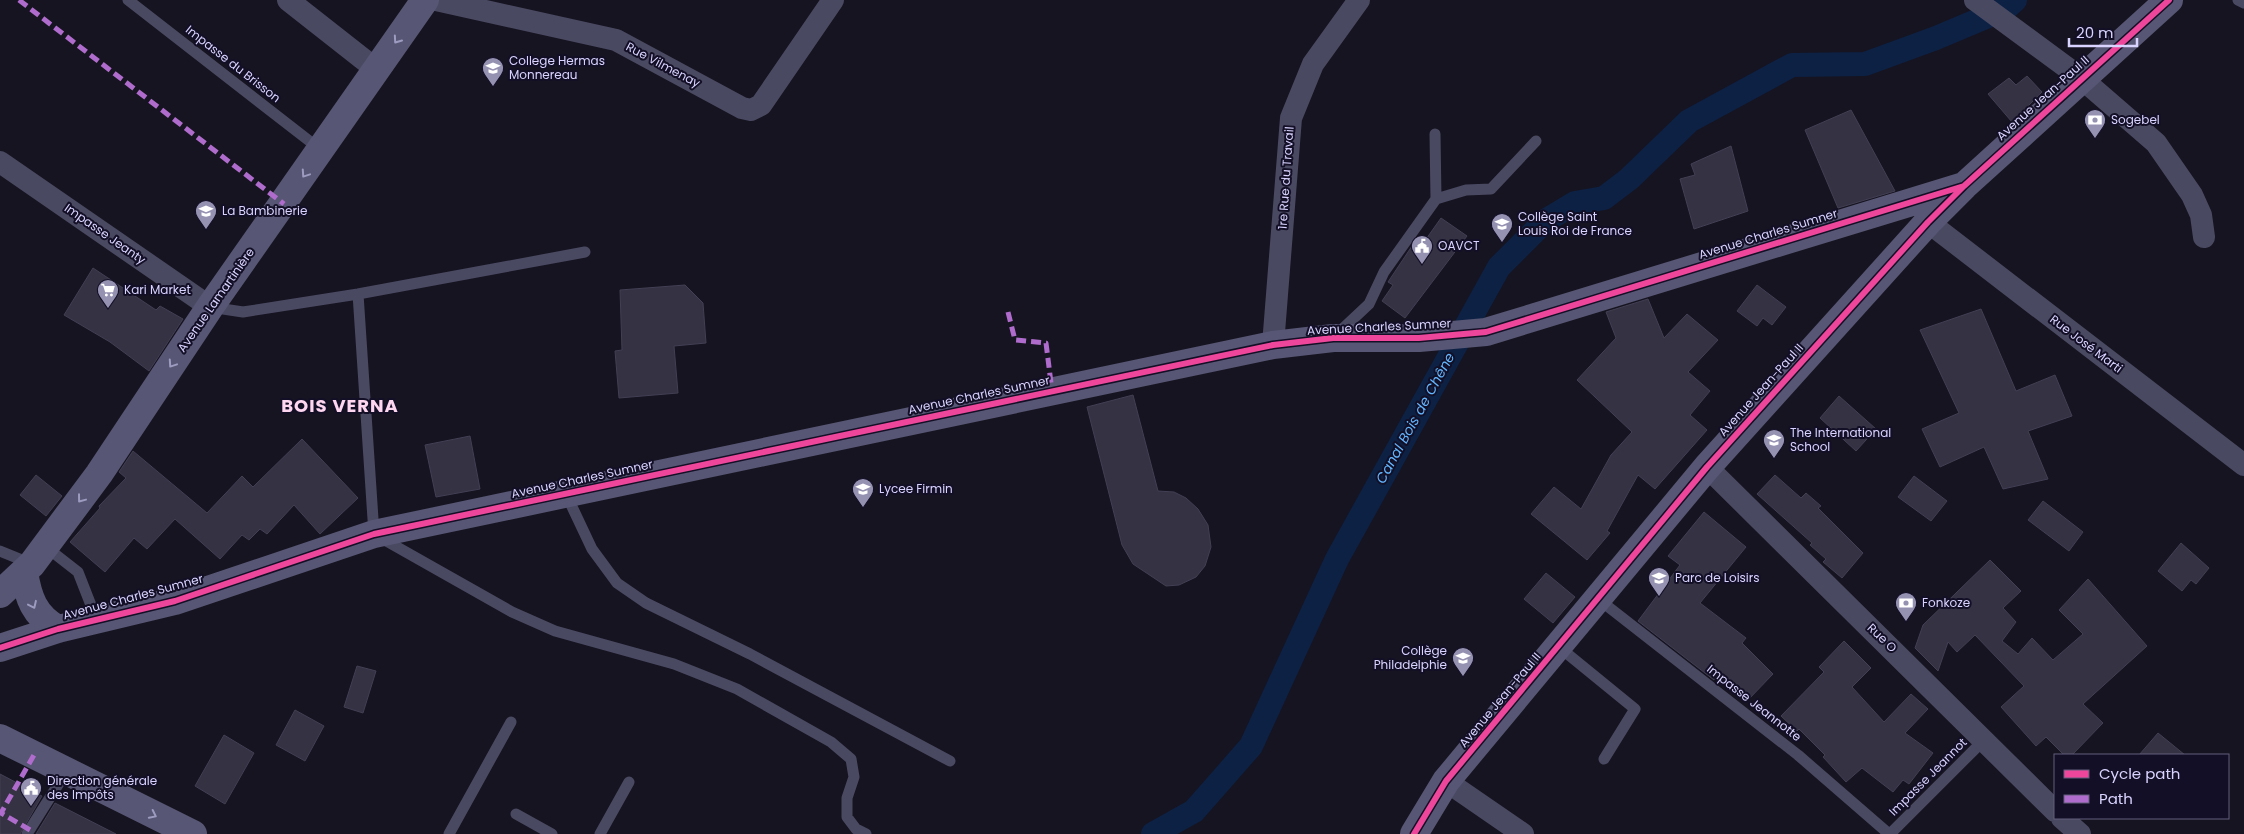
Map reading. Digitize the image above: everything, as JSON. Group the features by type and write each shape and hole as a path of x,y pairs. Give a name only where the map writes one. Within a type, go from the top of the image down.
{"street":[{"path":"288,0 377,70"},
{"name":"Avenue Lamartinière","path":"0,594 34,561 99,474 210,307 425,0"},
{"name":"Rue Vilmenay","path":"436,0 616,40 742,108 752,110 761,105 833,0"},
{"name":"1re Rue du Travail","path":"1273,345 1291,118 1313,64 1359,0"},
{"path":"1975,0 2081,78 2156,143 2192,195 2201,214 2204,237"},
{"name":"Avenue Jean-Paul II","path":"1414,834 1446,781 1707,467 1928,222 1964,186 2081,78 2169,0"},
{"name":"Impasse Jeanty","path":"0,162 210,307"},
{"name":"Avenue Charles Sumner","path":"0,648 58,628 175,601 374,534 1273,345 1333,338 1419,338 1486,332 1964,186"},
{"path":"1902,204 1928,222"},
{"name":"Rue José Marti","path":"1928,222 2244,465"},
{"name":"Rue O","path":"1707,467 2054,809"},
{"path":"34,561 29,595 37,613 46,622 58,628"},
{"path":"0,738 193,834"},
{"path":"1446,781 1523,834"},
{"path":"2063,819 2080,834"}],"lane":[{"name":"Impasse du Brisson","path":"128,0 321,150"},
{"path":"2238,0 2244,3"},
{"path":"1333,338 1369,304 1384,272 1436,199 1435,134"},
{"path":"1436,199 1466,190 1491,189 1536,141"},
{"path":"210,307 243,312 358,294 585,252"},
{"path":"358,294 374,534 512,612 555,631 674,664 737,689 831,742 851,759 854,777 847,798 847,816 856,829 866,834"},
{"path":"566,494 592,549 617,583 631,593 646,603 750,654 950,761"},
{"path":"0,551 78,572 96,618"},
{"name":"Impasse Jeannotte","path":"1597,598 1798,755 1890,834"},
{"path":"1559,647 1635,709 1604,759"},
{"path":"449,834 511,722"},
{"name":"Impasse Jeannot","path":"1890,834 1985,739"},
{"path":"27,834 66,772"},
{"path":"600,834 629,782"},
{"path":"516,814 552,834"}],"building":[{"path":"2027,76 2042,92 2012,122 1988,94 2009,78 2016,85"},
{"path":"1851,110 1895,191 1838,208 1805,130"},
{"path":"1731,146 1748,211 1694,229 1680,179 1695,175 1691,164"},
{"name":"OAVCT","path":"1441,218 1467,236 1405,318 1382,301 1393,285 1388,282 1412,246 1419,249"},
{"path":"93,268 156,310 160,306 183,319 149,371 110,342 64,315"},
{"path":"685,285 703,303 706,343 674,346 678,393 619,398 615,351 622,350 620,290"},
{"path":"1757,285 1786,307 1772,325 1763,318 1757,326 1737,311"},
{"path":"1648,299 1664,338 1687,314 1718,340 1688,372 1710,391 1690,415 1707,430 1655,489 1638,475 1607,531 1610,533 1587,560 1531,514 1554,487 1581,509 1611,455 1632,432 1577,380 1616,338 1606,312"},
{"path":"1981,309 2016,391 2055,375 2072,416 2028,431 2048,479 2003,489 1984,447 1940,467 1922,429 1959,413 1920,330"},
{"path":"1133,395 1158,491 1174,492 1186,498 1198,509 1208,525 1211,547 1205,566 1196,577 1179,585 1166,586 1133,564 1122,545 1087,407"},
{"path":"1839,396 1876,429 1856,451 1820,418"},
{"path":"470,436 480,489 436,497 425,445"},
{"path":"302,439 358,498 320,534 294,505 267,534 260,529 249,540 242,535 220,559 175,519 147,549 134,538 105,572 70,542 100,508 99,506 126,478 119,472 133,451 207,513 242,476 253,487"},
{"path":"36,475 62,496 46,516 20,495"},
{"path":"1775,475 1801,498 1806,493 1821,506 1818,508 1863,553 1842,578 1823,562 1826,559 1810,545 1812,543 1757,494"},
{"path":"1914,476 1947,501 1931,521 1898,497"},
{"path":"2043,501 2083,532 2069,551 2028,520"},
{"path":"1704,512 1746,547 1700,603 1746,638 1742,643 1773,674 1747,701 1719,673 1714,680 1638,621 1680,565 1668,556"},
{"path":"2181,543 2209,568 2196,584 2191,580 2182,591 2158,571"},
{"path":"1990,560 2021,591 2003,608 2016,622 2002,641 2018,654 2032,638 2053,660 2083,634 2059,610 2088,579 2147,646 2083,704 2103,723 2073,754 2063,754 2046,737 2036,746 2001,707 2024,686 1975,635 1957,652 1948,642 1938,671 1915,648 1923,625"},
{"path":"1546,573 1575,597 1553,623 1524,599"},
{"path":"1844,641 1871,668 1852,687 1884,722 1911,694 1928,709 1905,733 1933,753 1909,784 1903,780 1893,792 1862,768 1846,782 1823,757 1825,755 1799,729 1797,731 1781,716 1824,672 1819,667"},
{"path":"357,666 376,671 363,713 344,707"},
{"path":"295,710 324,726 305,761 276,745"},
{"path":"2158,733 2184,754 2140,754"},
{"path":"224,735 254,753 225,804 195,786"},
{"path":"0,774 42,796 20,834 0,834"},
{"path":"55,803 116,834 36,834"}],"waterway":[{"name":"Canal Bois de Chêne","path":"1153,834 1194,811 1251,746 1337,559 1499,267 1545,221 1575,203 1604,198 1629,179 1689,121 1792,65 1865,64 1936,38 2005,9 2015,0"}],"marked path":[{"path":"19,0 284,204"},
{"path":"1008,312 1015,340 1046,343 1052,391"},
{"path":"30,830 1,813 34,755"}],"cycle path":[{"path":"1414,834 1446,781 1707,467 1928,222 1964,186 2169,0"},
{"path":"0,648 58,629 175,601 374,534 1273,345 1333,338 1419,338 1486,332 1964,186"}],"place":[{"name":"College Hermas Monnereau","path":"493,87"},
{"name":"Sogebel","path":"2095,139"},
{"name":"La Bambinerie","path":"206,230"},
{"name":"Collège Saint Louis Roi de France","path":"1502,243"},
{"name":"OAVCT","path":"1422,265"},
{"name":"Kari Market","path":"108,309"},
{"name":"The International School","path":"1774,459"},
{"name":"Lycee Firmin","path":"863,508"},
{"name":"Parc de Loisirs","path":"1659,597"},
{"name":"Fonkoze","path":"1906,622"},
{"name":"Collège Philadelphie","path":"1463,677"},
{"name":"Direction générale des Impôts","path":"31,807"}],"district":[{"name":"BOIS VERNA","path":"340,406"}]}
